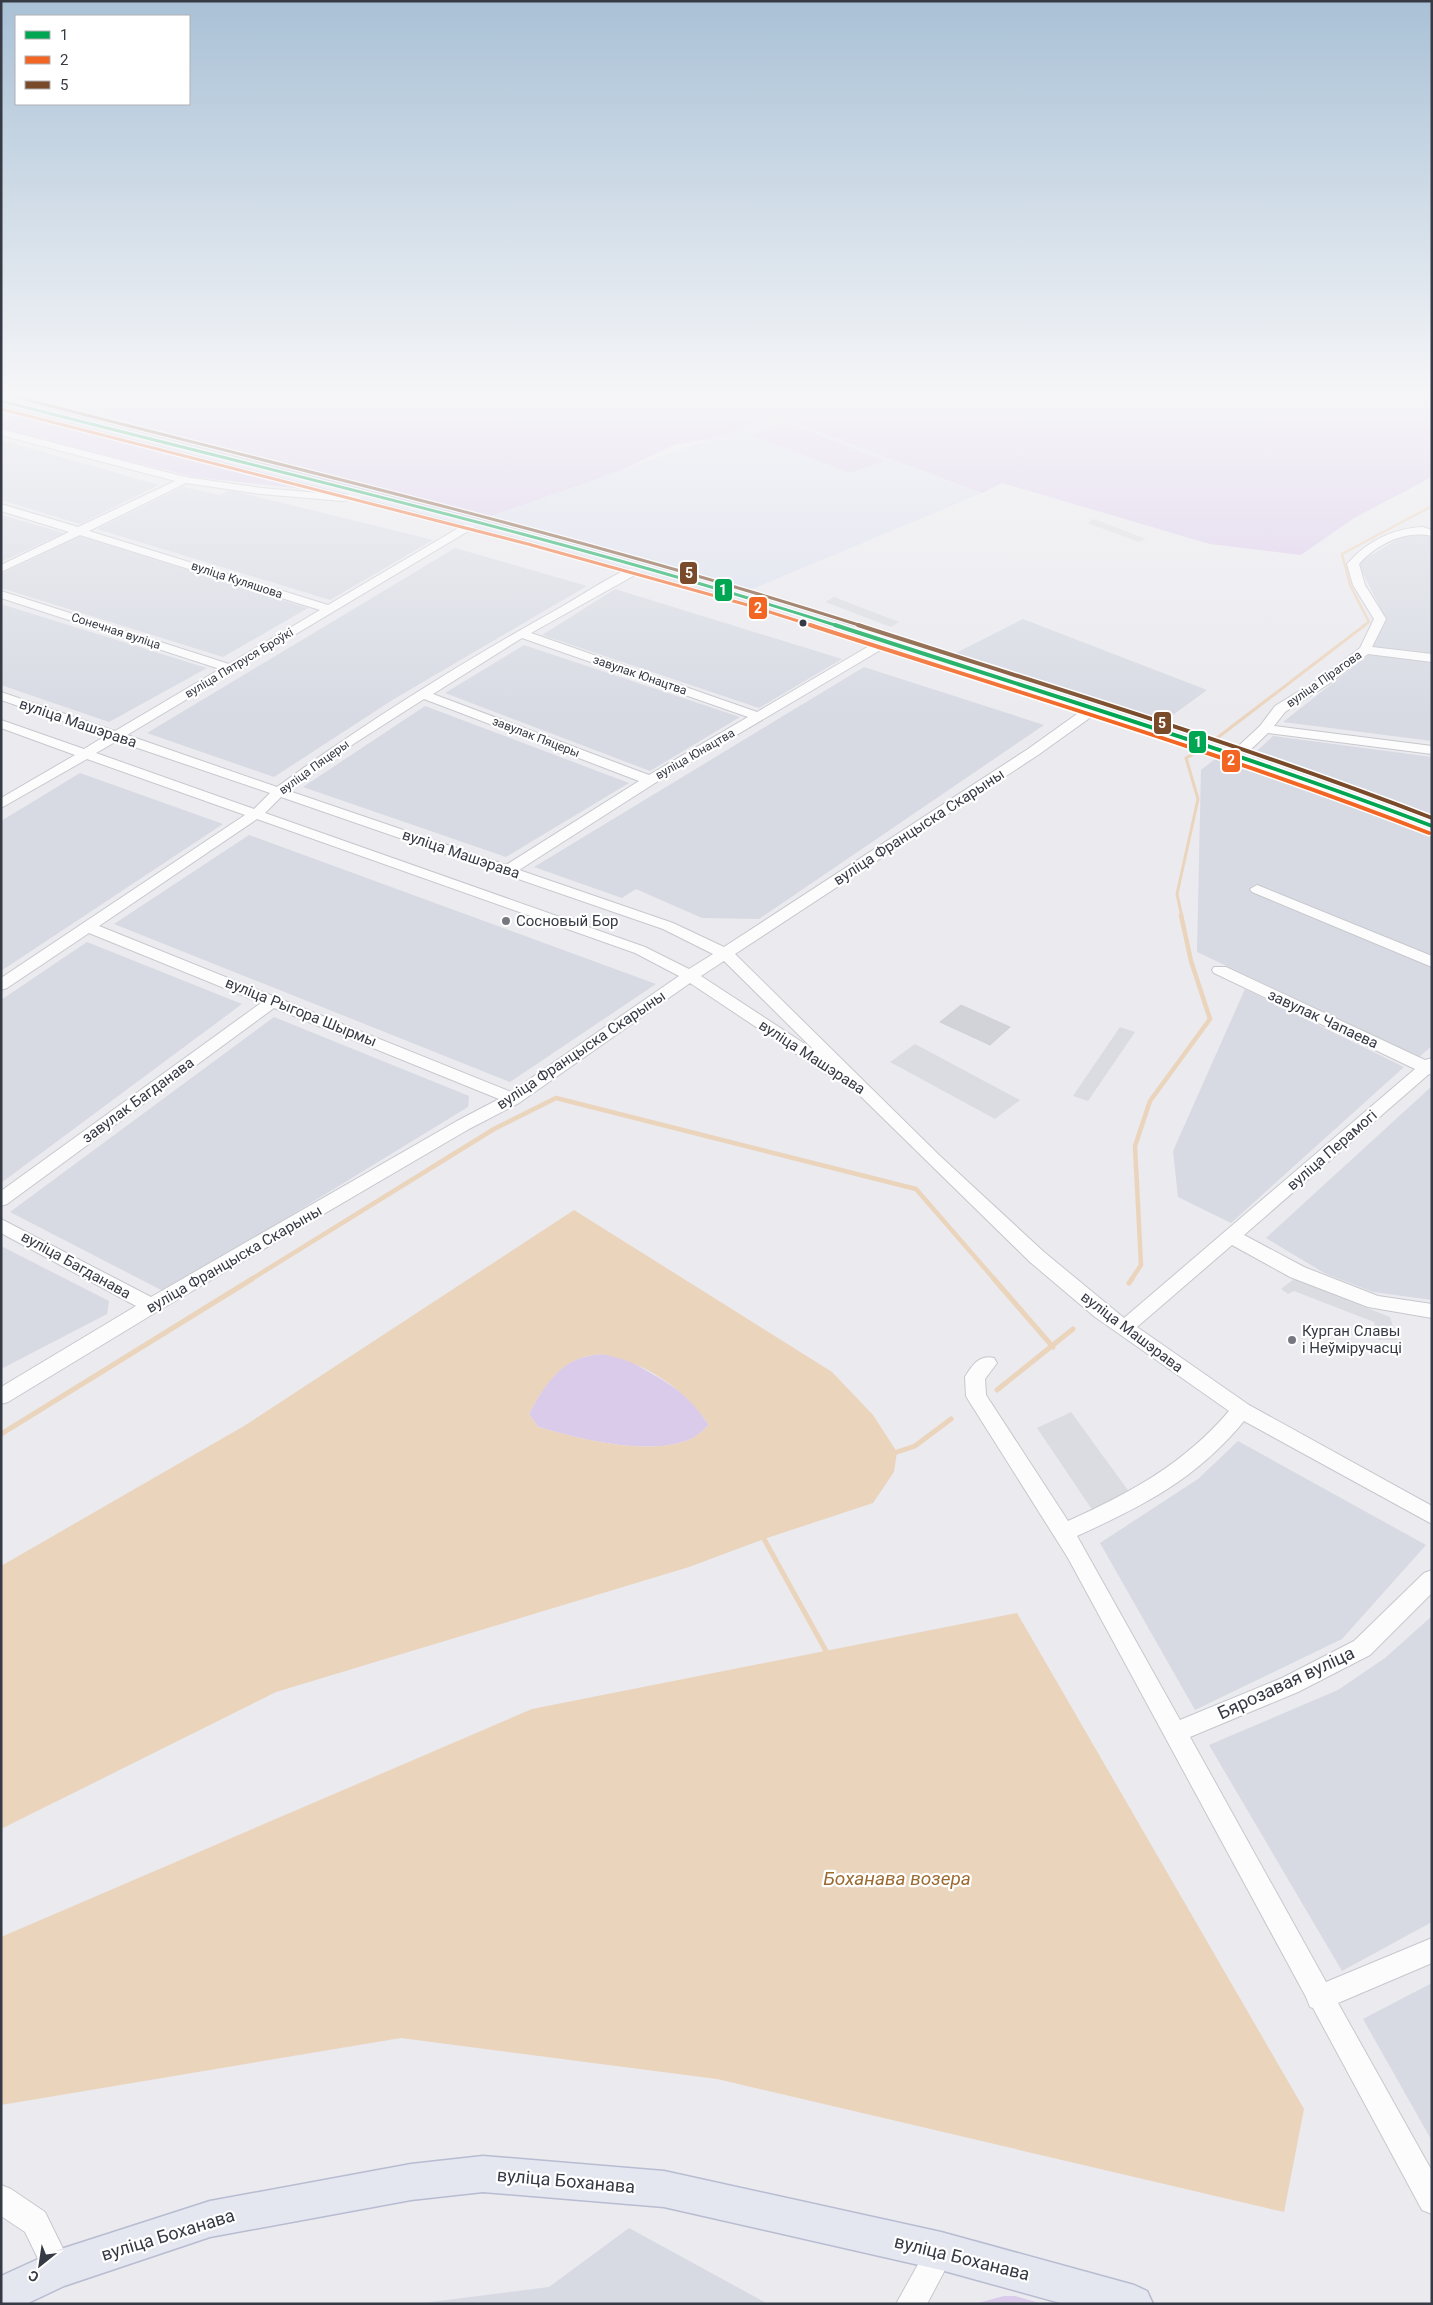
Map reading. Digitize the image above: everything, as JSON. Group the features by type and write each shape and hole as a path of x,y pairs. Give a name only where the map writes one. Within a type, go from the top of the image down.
{"main road":[{"path":"390,502 476,522 780,607 1238,754 1315,780 1432,826"},
{"name":"вуліца Боханава","path":"1,2296 58,2269 210,2219 411,2182 483,2174 538,2177 664,2189 941,2251 1134,2304"}],"street":[{"path":"1,570 141,502"},
{"name":"вуліца Куляшова","path":"1,507 82,530 329,609"},
{"name":"вуліца Пятруся Броўкі","path":"1,804 83,753 476,522"},
{"name":"вуліца Пірагова","path":"1238,754 1265,729 1280,709 1326,680 1365,650 1380,619 1359,585 1353,564 1361,553 1409,530 1428,532"},
{"name":"вуліца Пяцеры","path":"1,984 256,814 279,792 350,740 521,634 640,568"},
{"name":"Сонечная вуліца","path":"1,594 230,668"},
{"name":"завулак Юнацтва","path":"521,634 760,717"},
{"name":"вуліца Юнацтва","path":"508,870 650,780 885,642"},
{"path":"1365,650 1432,658"},
{"name":"завулак Пяцеры","path":"422,694 650,780"},
{"name":"вуліца Машэрава","path":"1,696 668,926 726,954 933,1159 1037,1257 1124,1328 1242,1410 1432,1516"},
{"path":"1,709 16,702"},
{"name":"вуліца Францыска Скарыны","path":"1,1397 151,1306 464,1125 513,1099 690,976 1033,752 1093,709"},
{"name":"вуліца Машэрава","path":"1,724 640,950 690,976 870,1095"},
{"name":"вуліца Пірагова","path":"1265,729 1432,750"},
{"path":"1257,889 1432,962"},
{"name":"вуліца Рыгора Шырмы","path":"87,927 513,1099"},
{"name":"завулак Чапаева","path":"1220,970 1430,1067"},
{"name":"завулак Багданава","path":"1,1200 274,1001"},
{"name":"вуліца Перамогі","path":"1124,1328 1430,1067"},
{"name":"вуліца Багданава","path":"1,1225 151,1306"},
{"path":"1232,1237 1297,1272 1375,1302 1432,1311"},
{"path":"987,1362 975,1377 976,1396 1000,1431 1062,1533 1076,1552 1319,1998 1432,2200"},
{"path":"1062,1533 1116,1510 1166,1480 1209,1446 1242,1410"},
{"name":"Бярозавая вуліца","path":"1174,1733 1290,1685 1362,1648 1432,1579"},
{"path":"1319,1998 1432,1950"},
{"path":"1,2199 36,2222 58,2269"},
{"path":"911,2304 941,2251"}],"shaded area":[{"path":"6,502 125,502 80,524"},
{"path":"153,502 277,502 433,540 330,600 97,529"},
{"path":"412,502 532,502 482,519"},
{"path":"532,502 962,502 750,590 482,519"},
{"path":"1065,502 1385,502 1354,518 1301,555 1210,544"},
{"path":"1,515 64,533 1,562"},
{"path":"1094,519 1146,539 1139,542 1087,523"},
{"path":"1408,533 1425,534 1432,537 1432,655 1371,647 1386,620 1358,563"},
{"path":"80,536 308,608 223,657 1,588 1,574"},
{"path":"455,548 587,586 394,699 274,777 147,733"},
{"path":"615,589 842,659 759,708 542,635"},
{"path":"834,597 899,622 891,627 825,602"},
{"path":"1,604 207,668 109,722 1,685"},
{"path":"1023,619 1207,690 1162,723 952,655"},
{"path":"524,645 740,717 650,771 445,693"},
{"path":"1371,653 1432,661 1432,741 1283,722"},
{"path":"864,667 1044,725 759,919 702,918 636,889 622,898 534,867"},
{"path":"425,706 629,783 506,857 303,787"},
{"path":"1273,736 1432,757 1432,818 1256,752"},
{"path":"1220,755 1432,835 1432,1046 1419,1057 1197,952 1201,770"},
{"path":"80,773 223,824 1,971 1,821"},
{"path":"249,835 656,984 510,1082 114,924"},
{"path":"87,942 242,1004 1,1183 1,1000"},
{"path":"1245,989 1404,1067 1231,1223 1178,1197 1173,1151"},
{"path":"274,1017 469,1096 468,1107 165,1292 10,1212"},
{"path":"1120,1027 1135,1032 1088,1101 1073,1096"},
{"path":"915,1044 1020,1100 995,1119 890,1062"},
{"path":"1432,1086 1432,1300 1373,1292 1326,1274 1266,1238"},
{"path":"1,1246 109,1301 107,1314 1,1369"},
{"path":"1294,1279 1390,1317 1397,1340 1379,1340 1374,1322 1294,1291 1288,1294 1281,1289"},
{"path":"601,1354 623,1357 690,1398 709,1425 691,1439 674,1444 655,1446 635,1446 594,1441 538,1427 529,1414 555,1375 570,1363 584,1357"},
{"path":"1071,1412 1130,1493 1093,1511 1037,1428"},
{"path":"1238,1441 1426,1545 1342,1639 1195,1710 1100,1543 1198,1479"},
{"path":"1432,1616 1432,1922 1342,1971 1209,1745 1338,1690 1385,1658"},
{"path":"1432,1983 1432,2141 1363,2019"},
{"path":"629,2228 768,2304 415,2304 549,2287"},
{"path":"1004,2296 1015,2296 1043,2304 974,2304"}],"water":[{"path":"574,1210 832,1372 873,1415 897,1452 894,1472 873,1503 764,1539 689,1567 276,1692 1,1829 1,1566 244,1426","holes":["601,1354 648,1370 676,1389 709,1425 691,1439 674,1444 655,1446 635,1446 594,1441 538,1427 529,1414 543,1390 562,1368 578,1359 590,1356"]},
{"name":"Боханава возера","path":"1017,1613 1304,2109 1284,2212 717,2079 401,2038 1,2105 1,1937 532,1709"}],"building":[{"path":"961,1005 1010,1027 990,1045 940,1022"}],"waterway":[{"path":"1363,626 1369,622 1350,585 1342,554 1432,506"},
{"path":"1217,738 1365,625"},
{"path":"1182,917 1177,894 1198,799 1186,758 1199,751"},
{"path":"1131,1280 1141,1265 1135,1146 1150,1101 1210,1019 1191,961 1181,915"},
{"path":"250,1280 494,1129 556,1098 916,1189 995,1280"},
{"path":"1,1434 252,1279"},
{"path":"994,1279 1052,1346"},
{"path":"1129,1283 1132,1279"},
{"path":"1052,1346 1073,1329"},
{"path":"997,1390 1052,1346"},
{"path":"897,1452 915,1446 951,1419"},
{"path":"764,1539 826,1651"}],"transit line":[{"name":"2","path":"362,502 528,544 744,604 1232,761 1331,795 1429,833"},
{"name":"1","path":"392,502 530,537 747,597 1234,754 1333,788 1432,826"},
{"name":"5","path":"422,502 749,590 1237,747 1336,781 1432,818"}],"place":[{"name":"Сосновый Бор","path":"506,921"},
{"name":"Курган Славы і Неўміручасці","path":"1292,1340"}]}
